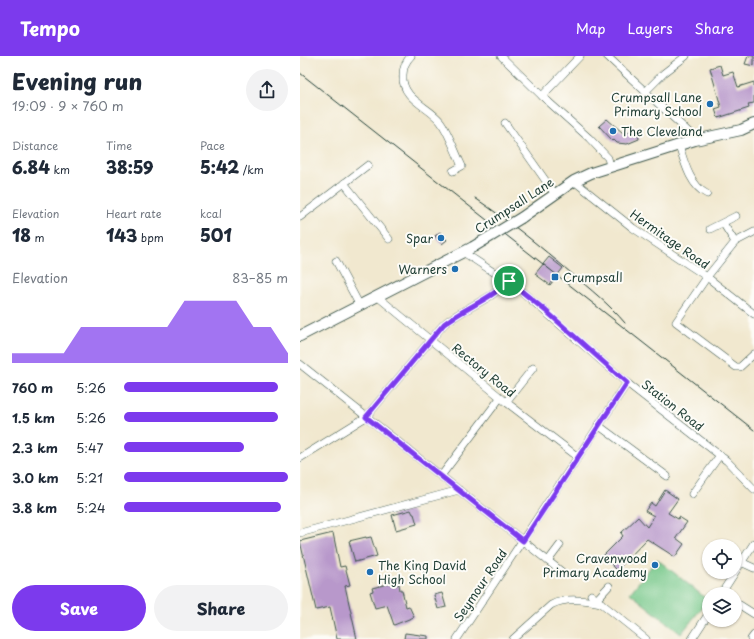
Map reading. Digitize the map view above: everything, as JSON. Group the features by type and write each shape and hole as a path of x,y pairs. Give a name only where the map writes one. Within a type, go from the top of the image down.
{"street":[{"path":"411,56 403,71 402,79 404,87 410,96 441,122 462,166 453,171"},
{"path":"501,56 542,96 589,138 608,158 610,166"},
{"path":"542,96 580,56"},
{"path":"607,56 693,136 695,140"},
{"path":"645,92 664,73 686,56"},
{"path":"504,123 555,194"},
{"name":"Crumpsall Lane","path":"300,336 473,247 521,218 574,181 610,166 695,140 741,130 754,124"},
{"path":"679,145 690,175 701,191 707,194"},
{"path":"300,217 368,165"},
{"name":"Hermitage Road","path":"574,181 633,228 707,277 754,314"},
{"path":"344,183 389,239"},
{"path":"710,229 736,216"},
{"path":"723,223 735,242"},
{"path":"754,232 735,242 707,277 676,322 736,367 740,367 754,354"},
{"name":"Station Road","path":"463,252 509,281 546,311 627,383 720,455 754,489"},
{"path":"336,261 360,306"},
{"path":"300,458 366,417 444,324 454,315 480,303 509,281"},
{"name":"Rectory Road","path":"378,296 503,400 578,457"},
{"path":"300,364 562,572"},
{"path":"441,476 503,400 533,368"},
{"name":"Seymour Road","path":"457,639 627,383"},
{"path":"598,425 667,476"},
{"path":"692,494 720,455"},
{"path":"300,533 458,490"},
{"path":"742,561 754,543"},
{"path":"548,561 560,545"},
{"path":"742,562 754,568"},
{"path":"596,599 609,586"},
{"path":"513,639 555,602 596,599 646,639"},
{"path":"742,606 754,614"},
{"path":"692,639 702,624"},
{"path":"752,639 754,635"}],"green space":[{"path":"657,559 702,595 702,608 681,634 630,593"}],"building":[{"path":"748,56 754,56 754,66 745,64"},
{"path":"720,65 723,75 733,72 738,87 754,82 754,103 748,104 749,108 718,118 715,109 721,107 710,68"},
{"name":"The Cleveland","path":"607,119 623,133 637,130 639,139 627,144 613,141 599,126"},
{"name":"Spar","path":"440,232 447,240 442,244 435,236"},
{"path":"549,257 563,268 550,285 535,274"},
{"path":"665,490 678,499 668,513 687,522 676,538 684,544 675,557 647,539 617,570 603,556 623,536 621,533 638,517 647,527 654,516 645,511 651,503 655,506"},
{"path":"411,510 417,524 396,530 392,515"},
{"path":"333,533 340,567 345,566 350,585 345,586 357,639 337,639 330,607 316,610 300,541"},
{"path":"371,537 377,556 355,562 349,541"},
{"path":"396,582 396,585 399,584 400,590 402,590 406,607 409,606 414,617 394,625 387,605 375,608 370,592 373,591 372,588"},
{"path":"442,593 446,607 438,609 434,595"},
{"path":"405,633 428,636 428,639 404,639"}],"tram line":[{"path":"300,73 754,430"},
{"path":"475,198 548,253 599,297 625,323"}],"place":[{"name":"Crumpsall Lane Primary School","path":"710,104"},
{"name":"The Cleveland","path":"613,131"},
{"name":"Spar","path":"441,238"},
{"name":"Warners","path":"455,269"},
{"name":"Crumpsall","path":"555,277"},
{"name":"Cravenwood Primary Academy","path":"655,565"},
{"name":"The King David High School","path":"370,572"}],"route":[{"path":"509,281 546,311 627,383 523,541 366,417 444,324 454,315 480,303 509,281"}]}
